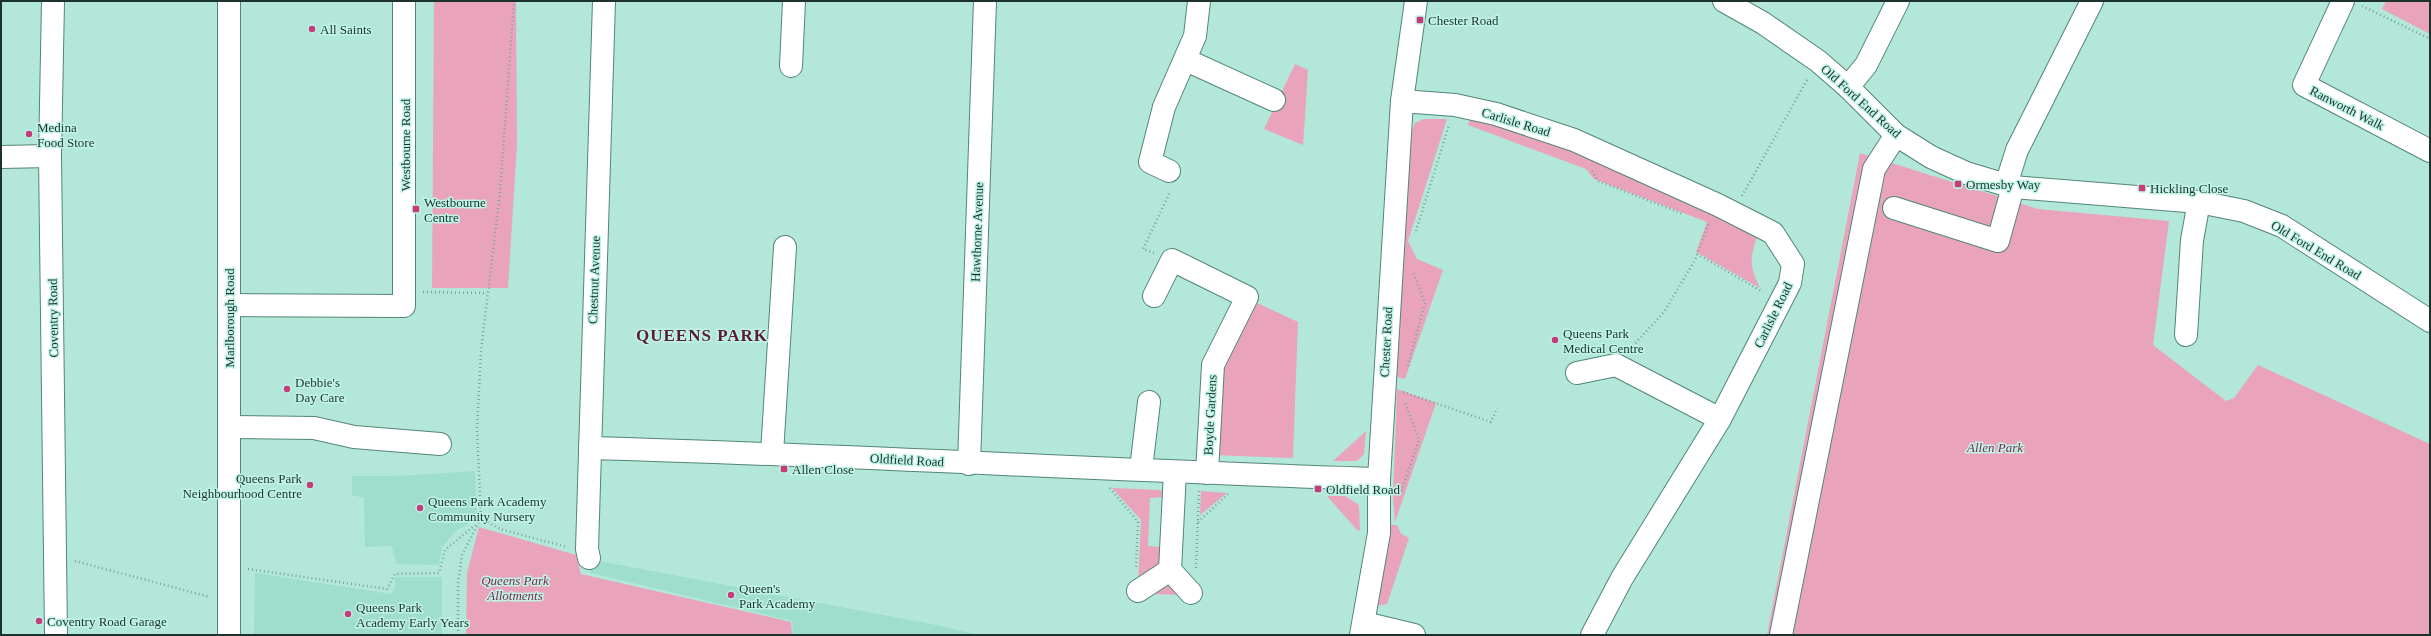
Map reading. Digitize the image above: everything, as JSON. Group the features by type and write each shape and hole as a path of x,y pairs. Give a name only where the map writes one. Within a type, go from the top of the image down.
{"street":[{"name":"Coventry Road","path":"53,1 50,156 57,556 56,635"},
{"name":"Marlborough Road","path":"229,1 229,635"},
{"name":"Westbourne Road","path":"229,305 404,306 406,292 404,1"},
{"name":"Chestnut Avenue","path":"588,554 604,1"},
{"path":"791,66 794,1"},
{"name":"Hawthorne Avenue","path":"969,464 985,1"},
{"path":"1159,167 1164,107 1186,60 1195,36 1199,1"},
{"name":"Chester Road","path":"1362,629 1379,532 1379,479 1402,101 1416,1"},
{"name":"Old Ford End Road","path":"1724,1 1763,23 1818,61 1848,87 1896,135 1931,157 1966,173 2009,186 2199,202 2244,211 2282,226 2430,321"},
{"path":"1848,87 1866,65 1898,1"},
{"path":"1894,208 1998,241 2017,150 2092,1"},
{"name":"Ranworth Walk","path":"2351,3 2304,85 2430,151"},
{"path":"1186,60 1274,100"},
{"name":"Carlisle Road","path":"1402,101 1452,118 1496,114 1574,140 1720,214 1773,233 1793,264 1790,283 1720,419 1622,578 1592,635"},
{"path":"1782,635 1874,170 1896,135"},
{"path":"1,157 50,156"},
{"path":"2186,335 2192,240 2199,202"},
{"path":"772,453 785,247"},
{"path":"1154,296 1172,260"},
{"name":"Boyde Gardens","path":"1172,260 1247,297 1213,365 1207,473"},
{"path":"1577,373 1616,364 1720,419"},
{"path":"1141,470 1149,402"},
{"path":"229,427 314,428 354,437 440,444"},
{"name":"Oldfield Road","path":"590,448 772,453 969,464 1379,479"},
{"path":"1175,472 1170,570 1192,593"},
{"path":"1138,591 1170,570"},
{"path":"1362,629 1414,635"}],"path":[{"path":"458,635 458,583 462,554 481,518 477,430 487,293 501,177 514,1"},
{"path":"2351,3 2430,39"},
{"path":"1616,364 1664,312 1720,214 1818,61"},
{"path":"1414,235 1452,118"},
{"path":"1159,167 1178,175 1143,248 1172,260"},
{"path":"1590,168 1598,181 1687,215"},
{"path":"1702,221 1720,214"},
{"path":"1697,254 1781,302"},
{"path":"1407,369 1425,303 1412,271"},
{"path":"406,292 487,293"},
{"path":"1399,499 1419,440 1401,391 1491,422 1496,408"},
{"path":"1198,522 1233,490 1239,474"},
{"path":"481,518 500,529 520,536 588,554"},
{"path":"256,571 387,590 395,574 440,573 445,550 476,525"},
{"path":"57,556 230,602"}],"shaded area":[{"name":"Queens Park Academy Community Nursery","path":"475,471 477,518 455,532 442,547 439,565 396,564 392,546 365,547 364,498 352,495 352,476 397,476"},
{"name":"Queen's Park Academy","path":"583,556 599,561 941,626 979,635 793,635 792,621 591,573"},
{"name":"Queens Park Academy Early Years","path":"255,573 391,594 395,588 395,577 442,577 442,635 254,635"}],"green space":[{"path":"434,1 516,1 517,145 508,288 432,288"},
{"path":"2386,1 2430,1 2430,34 2382,9"},
{"path":"1295,64 1308,70 1303,145 1264,129"},
{"path":"1424,119 1447,119 1408,241 1417,259 1443,270 1405,379 1397,377 1409,139 1415,123"},
{"path":"1470,119 1511,126 1603,160 1757,237 1752,263 1754,274 1760,288 1696,252 1707,222 1594,179 1586,169 1468,125"},
{"name":"Allen Park","path":"1860,153 2038,209 2169,221 2153,345 2226,401 2234,398 2258,365 2430,444 2430,635 1767,635"},
{"path":"1255,302 1298,322 1293,458 1212,455 1219,369"},
{"path":"1397,389 1436,403 1395,522 1393,497"},
{"path":"1366,431 1364,454 1357,461 1333,461"},
{"path":"1112,488 1161,490 1163,497 1150,498 1148,546 1161,547 1160,564 1138,582 1141,520"},
{"path":"1201,491 1227,493 1200,515"},
{"path":"1327,496 1345,496 1359,505 1360,531 1357,530"},
{"path":"1389,525 1397,525 1401,534 1409,538 1387,604 1376,606"},
{"name":"Queens Park Allotments","path":"479,527 576,555 581,574 791,622 792,635 466,635 467,573"},
{"path":"1160,583 1173,585 1184,595 1148,594"}],"place":[{"name":"Chester Road","path":"1420,20"},
{"name":"All Saints","path":"312,29"},
{"name":"Medina Food Store","path":"29,134"},
{"name":"Ormesby Way","path":"1958,184"},
{"name":"Hickling Close","path":"2142,188"},
{"name":"Westbourne Centre","path":"416,209"},
{"name":"Queens Park Medical Centre","path":"1555,340"},
{"name":"Debbie's Day Care","path":"287,389"},
{"name":"Allen Close","path":"784,469"},
{"name":"Queens Park Neighbourhood Centre","path":"310,485"},
{"name":"Oldfield Road","path":"1318,489"},
{"name":"Queens Park Academy Community Nursery","path":"420,508"},
{"name":"Queen's Park Academy","path":"731,595"},
{"name":"Queens Park Academy Early Years","path":"348,614"},
{"name":"Coventry Road Garage","path":"39,621"}],"district":[{"name":"QUEENS PARK","path":"702,335"}]}
